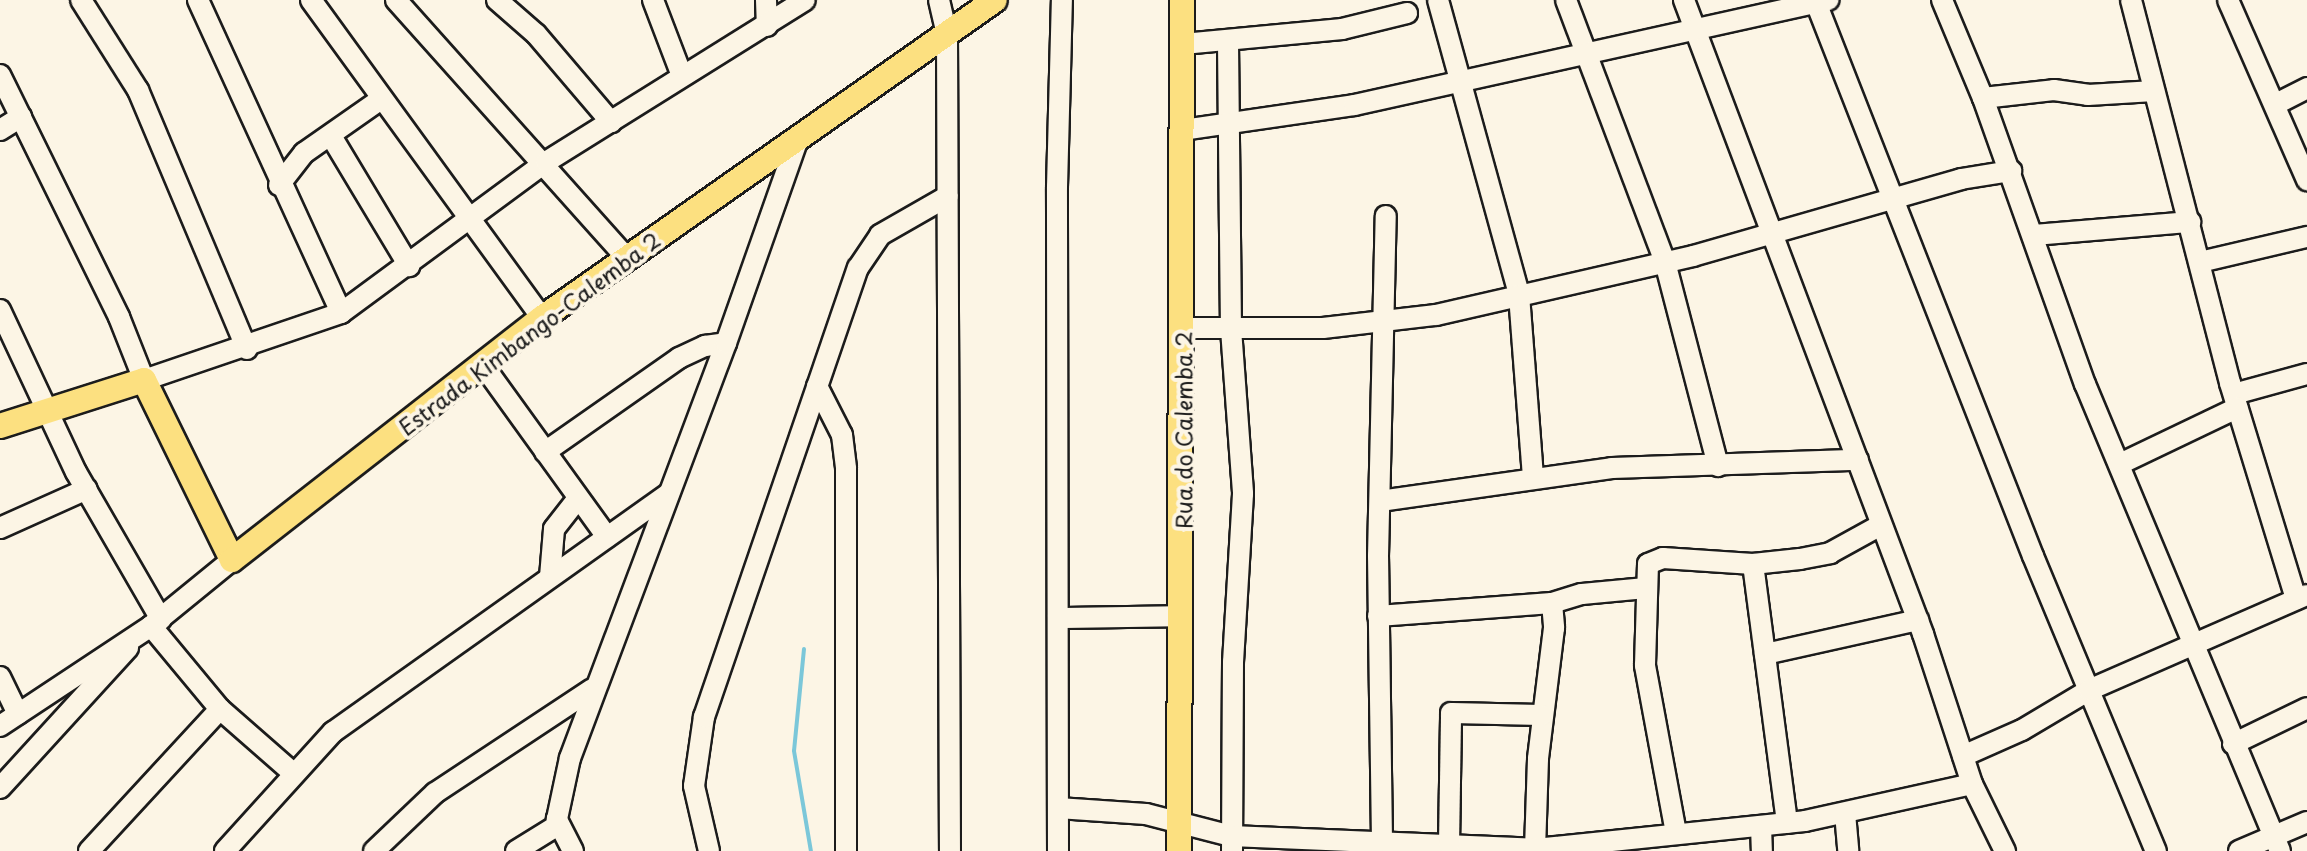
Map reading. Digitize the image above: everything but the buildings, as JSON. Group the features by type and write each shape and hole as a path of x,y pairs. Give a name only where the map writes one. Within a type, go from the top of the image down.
{"main road":[{"name":"Estrada Kimbango-Calemba 2","path":"232,560 542,318 995,0"},
{"name":"Rua do Calemba 2","path":"1179,851 1183,3"},
{"path":"0,426 144,380 232,560"}],"street":[{"path":"81,0 138,90 247,349"},
{"path":"198,0 279,185 341,313"},
{"path":"311,0 381,99 473,218 542,318"},
{"path":"396,0 546,162 626,257"},
{"path":"497,0 536,34 611,122"},
{"path":"653,0 682,76"},
{"path":"766,0 767,26"},
{"path":"0,75 144,380 247,349 341,313 409,266 546,162 805,0"},
{"path":"939,0 947,36 950,851"},
{"path":"1058,851 1062,0"},
{"path":"1438,0 1519,295 1533,477"},
{"path":"1566,0 1665,262 1718,466"},
{"path":"1684,0 1918,620 1972,784 2005,851"},
{"path":"1942,0 2011,171 2059,315 2191,645 2277,844"},
{"path":"1963,756 2022,730 2089,690 2301,597 2235,401 2131,0"},
{"path":"2228,0 2307,180"},
{"path":"1183,130 1461,82 1820,1 1892,199 2156,851"},
{"path":"1183,44 1228,43 1342,29 1407,13"},
{"path":"1228,43 1231,329 1243,494 1233,662 1232,844"},
{"path":"2276,104 2307,88"},
{"path":"1983,98 2054,90 2088,95 2154,91"},
{"path":"279,185 304,153 381,99"},
{"path":"0,130 21,117"},
{"path":"331,136 409,266"},
{"path":"573,851 558,825 558,801 592,689 726,343 798,138"},
{"path":"1183,328 1384,323 1665,262 1892,199 2011,171"},
{"path":"709,851 694,786 704,717 817,386 871,244 948,196"},
{"path":"1382,841 1378,616 1386,216"},
{"path":"2034,235 2190,222"},
{"path":"2200,262 2307,237"},
{"path":"0,310 150,626 220,709 292,772"},
{"path":"545,452 679,358 705,346 726,343"},
{"path":"483,365 607,537"},
{"path":"2120,464 2235,401 2307,374"},
{"path":"817,386 837,418 846,469 846,851"},
{"path":"1380,501 1612,468 1858,460"},
{"path":"0,528 87,489"},
{"path":"225,851 292,772 333,732 669,493"},
{"path":"550,577 554,529 578,498"},
{"path":"1667,839 1645,665 1648,564 1658,559 1753,564 1830,553 1881,525"},
{"path":"0,726 60,682 150,626 232,560"},
{"path":"1753,564 1787,823"},
{"path":"1378,616 1552,603 1582,594 1646,588"},
{"path":"1535,849 1542,715 1553,642 1552,603"},
{"path":"1058,618 1181,616"},
{"path":"1765,654 1918,620"},
{"path":"0,788 150,626"},
{"path":"0,677 18,714"},
{"path":"60,682 78,705"},
{"path":"374,851 457,777 592,689"},
{"path":"2233,744 2307,708"},
{"path":"89,851 220,709"},
{"path":"1458,847 1451,713 1542,715"},
{"path":"1058,808 1146,814 1232,844 1382,841 1535,849 1667,839 1787,823 1972,784"},
{"path":"1845,813 1848,851"},
{"path":"2239,851 2277,844 2307,822"},
{"path":"516,851 558,825"},
{"path":"1761,826 1762,851"}],"waterway":[{"path":"804,649 794,751 811,851"}]}
